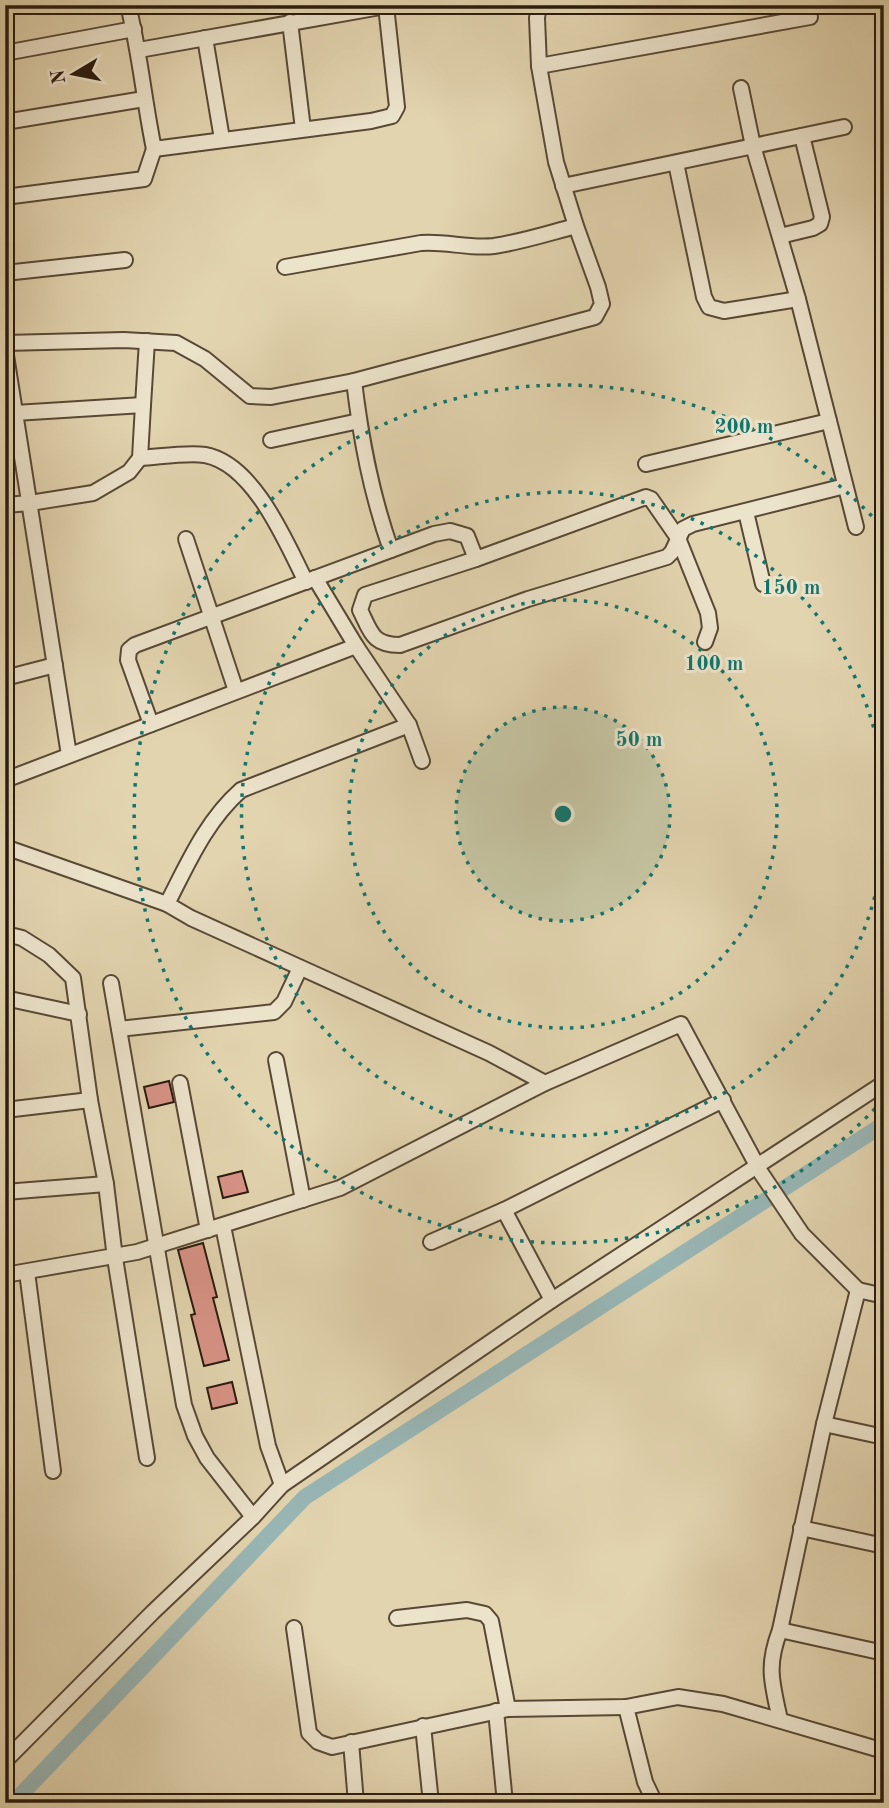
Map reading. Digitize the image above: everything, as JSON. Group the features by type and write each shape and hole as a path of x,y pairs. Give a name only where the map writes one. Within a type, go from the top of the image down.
{"street":[{"path":"5,197 144,179 154,149 144,99 139,50 128,5"},
{"path":"5,343 176,343 205,359 250,396 271,397 354,381 595,317 602,304 598,287 556,162 539,66 539,5"},
{"path":"139,50 388,6 397,107 392,116 154,149"},
{"path":"539,66 810,17"},
{"path":"290,22 303,130"},
{"path":"5,53 134,29"},
{"path":"205,38 222,139"},
{"path":"741,88 753,146 797,299 856,527"},
{"path":"5,122 144,99"},
{"path":"564,186 844,127"},
{"path":"779,236 813,228 820,224 822,217 802,136"},
{"path":"676,163 704,297 709,307 724,311 797,299"},
{"path":"285,267 422,243 495,246 576,226"},
{"path":"5,273 125,261"},
{"path":"5,505 93,493 129,472 141,458 147,341"},
{"path":"5,349 12,421 30,503 69,755"},
{"path":"354,381 367,472 377,512 391,550"},
{"path":"12,421 143,405"},
{"path":"271,440 359,421"},
{"path":"646,464 829,421"},
{"path":"141,458 204,455 226,462 250,485 310,580 409,725 422,761"},
{"path":"705,642 710,628 708,612 678,538 651,499 646,498 365,595 360,610 374,638 385,645 400,645 528,599 667,557 672,552 678,538 683,529 694,524 845,486"},
{"path":"746,512 763,584"},
{"path":"151,723 128,660 129,650 135,645 435,534 458,532 467,536 475,559"},
{"path":"186,539 236,691"},
{"path":"5,780 356,646"},
{"path":"5,678 55,665"},
{"path":"167,904 211,822 223,805 241,790 409,725"},
{"path":"5,846 167,904 191,918 489,1053 544,1083"},
{"path":"5,939 14,936 22,938 50,955 73,978 147,1458"},
{"path":"119,1029 274,1012 284,1002 300,968"},
{"path":"111,983 155,1247 187,1415 207,1458 253,1517"},
{"path":"5,998 79,1014"},
{"path":"5,1275 115,1258 340,1188 544,1083 681,1024 759,1169 802,1234 858,1290 884,1296"},
{"path":"276,1060 303,1200"},
{"path":"180,1083 268,1446 282,1485"},
{"path":"5,1761 153,1612 253,1517 282,1485 552,1300 759,1169 884,1083"},
{"path":"5,1110 90,1100"},
{"path":"431,1242 504,1210 723,1100"},
{"path":"5,1192 106,1184"},
{"path":"504,1210 552,1300"},
{"path":"27,1272 53,1471"},
{"path":"780,1720 770,1667 772,1651 780,1630 824,1424 858,1290"},
{"path":"824,1424 884,1437"},
{"path":"801,1528 884,1546"},
{"path":"397,1618 467,1611 485,1614 491,1622 502,1710 505,1803"},
{"path":"294,1628 309,1733 318,1742 332,1747 502,1710 626,1707 678,1698 723,1704 884,1751"},
{"path":"780,1630 884,1653"},
{"path":"626,1707 645,1782 656,1803"},
{"path":"423,1726 431,1803"},
{"path":"351,1742 356,1803"}],"building":[{"path":"169,1081 174,1102 149,1108 144,1087"},
{"path":"242,1171 248,1192 223,1198 218,1177"},
{"path":"203,1243 217,1297 213,1298 229,1360 204,1366 191,1315 195,1314 178,1250"},
{"path":"232,1382 237,1403 212,1409 207,1388"}],"waterway":[{"path":"13,1803 305,1497 884,1124"}]}
